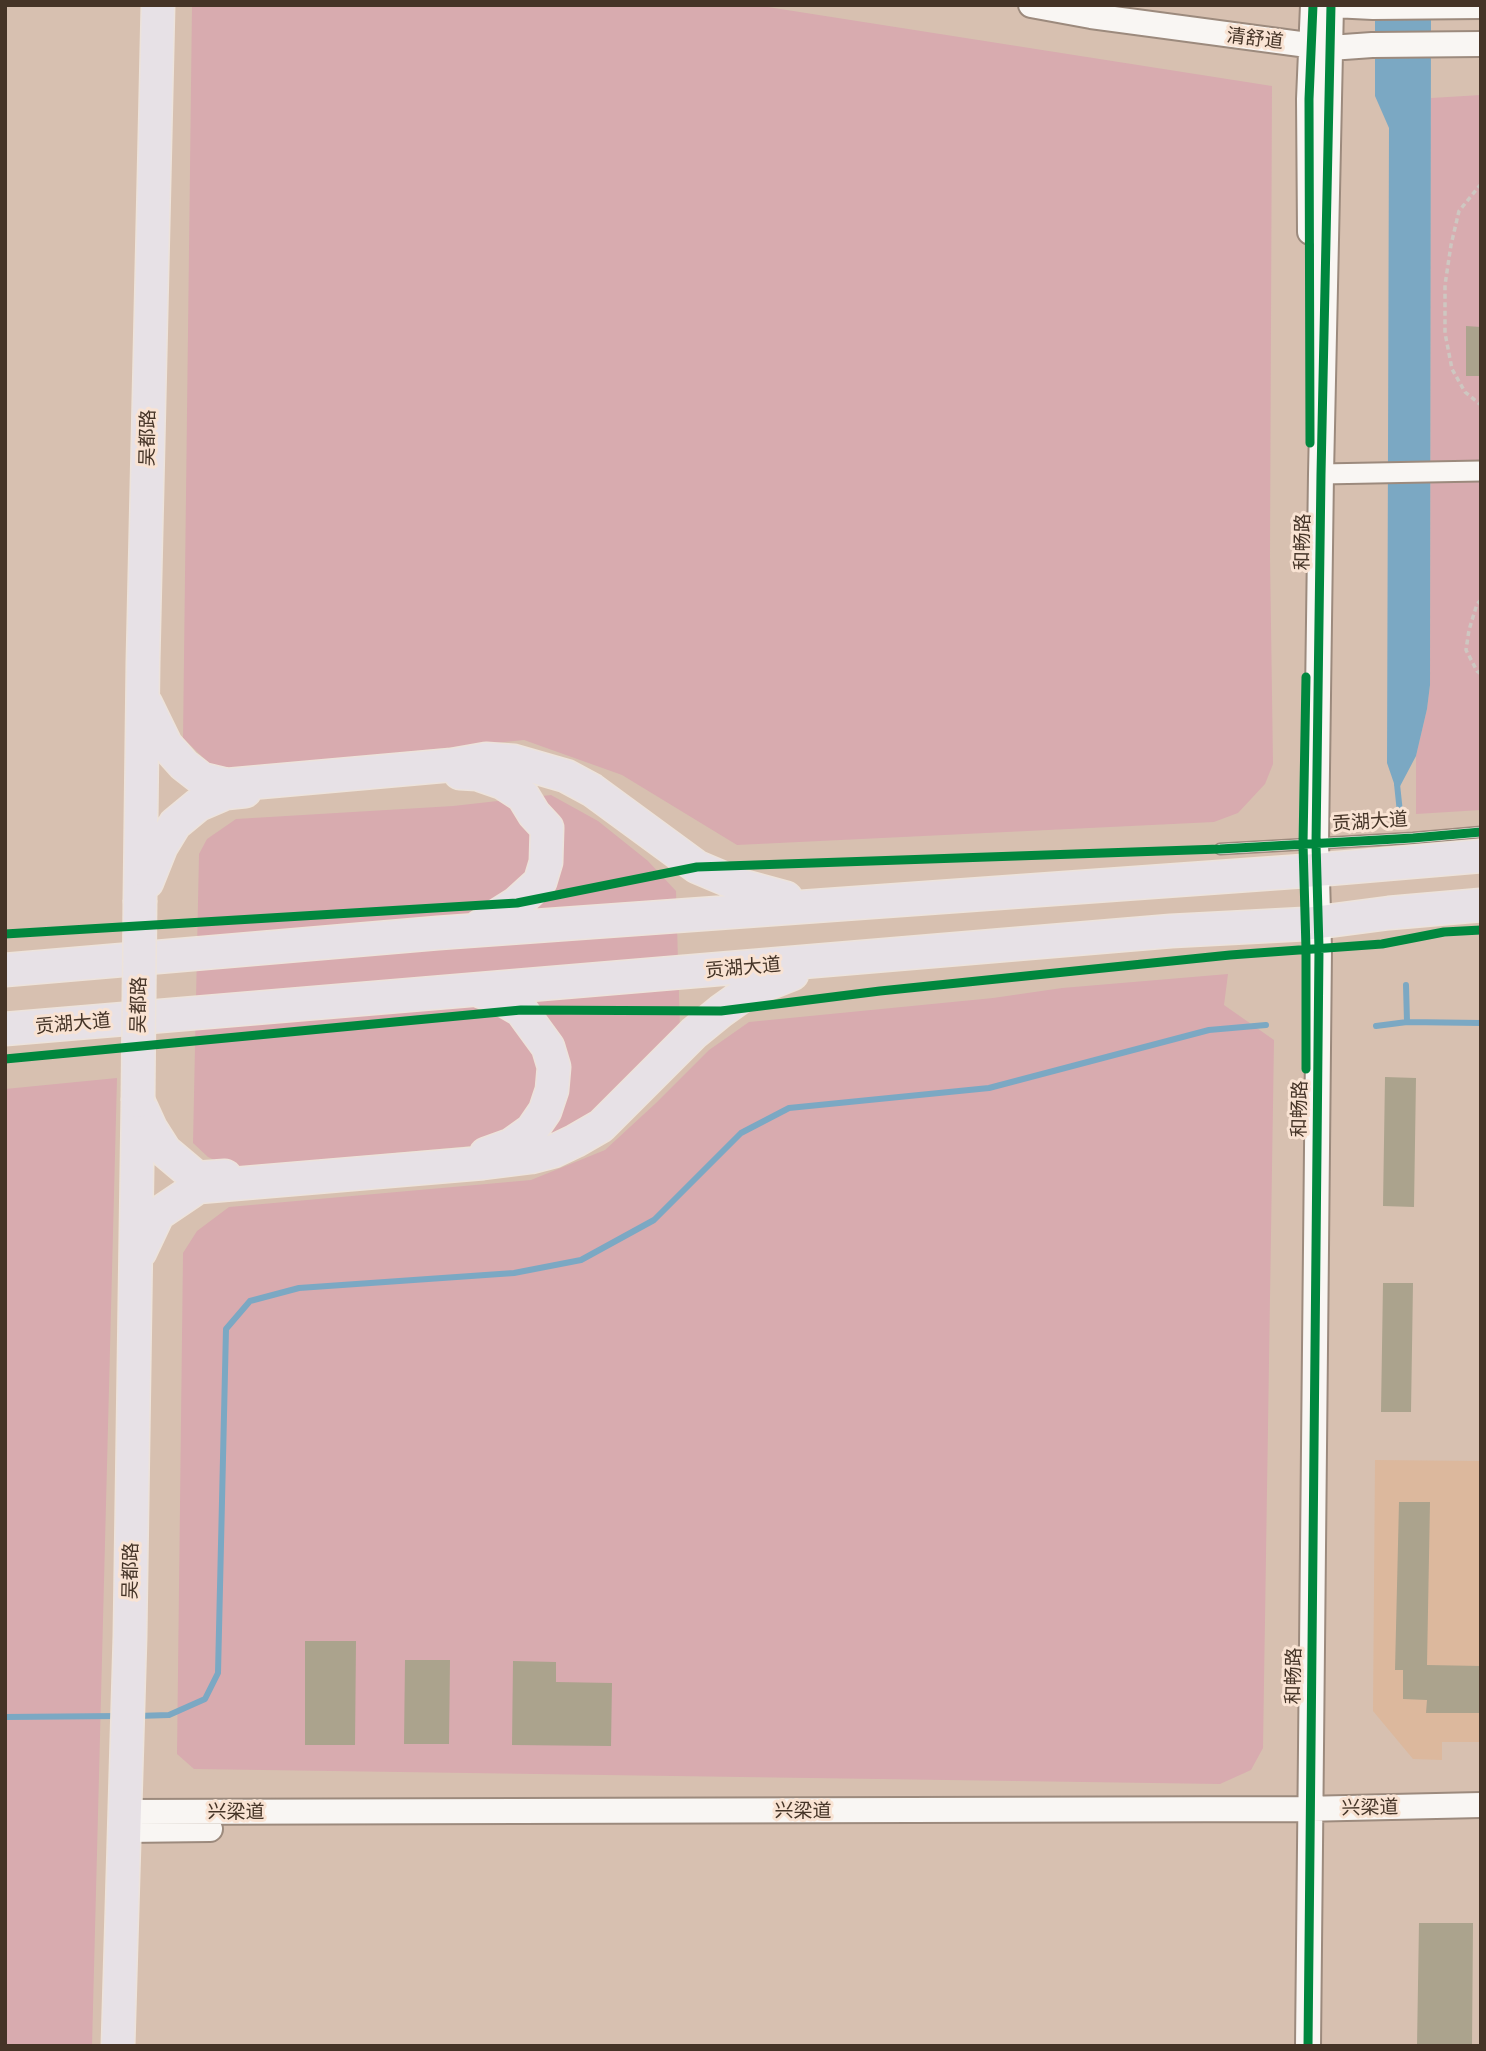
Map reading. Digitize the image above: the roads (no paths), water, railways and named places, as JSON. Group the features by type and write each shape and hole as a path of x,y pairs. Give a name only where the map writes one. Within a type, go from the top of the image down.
{"main road":[{"path":"142,5 142,18 158,40"},
{"name":"吴都路","path":"117,2046 130,1636 143,696 158,5"},
{"path":"143,696 166,745 184,765 202,779 227,785 452,765 486,759 514,761 566,776 592,790 697,867 742,886 778,896 825,904"},
{"path":"140,900 161,847 175,824 198,805 226,793 449,772 477,775 503,783 523,796 547,828 546,862 540,882 496,918 472,930"},
{"name":"贡湖大道","path":"5,970 472,930 825,904 1310,857 1481,856"},
{"name":"贡湖大道","path":"5,1029 1171,931 1312,922 1481,905"},
{"path":"136,1261 158,1214 198,1187 483,1163 531,1157 575,1142 601,1126 694,1033 749,991 826,961"},
{"path":"138,1101 165,1151 197,1178 486,1154 510,1145 532,1130 545,1111 552,1090 554,1067 548,1047 521,1010 502,999 476,990"}],"street":[{"name":"清舒道","path":"1031,5 1118,20 1321,47 1481,44"},
{"name":"和畅路","path":"1310,857 1321,474 1321,47 1313,5"},
{"name":"和畅路","path":"1308,2046 1306,963 1312,922 1309,99 1332,5"},
{"path":"1332,5 1481,6"},
{"path":"1321,474 1481,471"},
{"name":"兴梁道","path":"1306,1815 1481,1805"},
{"name":"和畅路","path":"1299,2046 1306,1815"},
{"name":"兴梁道","path":"125,1821 1306,1815 1481,1819"}],"lane":[{"name":"贡湖大道","path":"1220,849 1310,857 1413,838 1481,832"}],"water":[{"path":"1375,5 1431,5 1430,685 1416,756 1397,792 1387,763 1389,128 1375,96"}],"waterway":[{"path":"1397,784 1401,822"},
{"path":"1406,985 1407,1022"},
{"path":"1376,1026 1407,1022 1481,1023"},
{"path":"137,1716 169,1715 205,1699 218,1673 226,1329 250,1301 299,1288 514,1273 581,1260 654,1220 741,1133 789,1108 989,1088 1209,1030 1266,1025"},
{"path":"5,1717 120,1716"}]}
